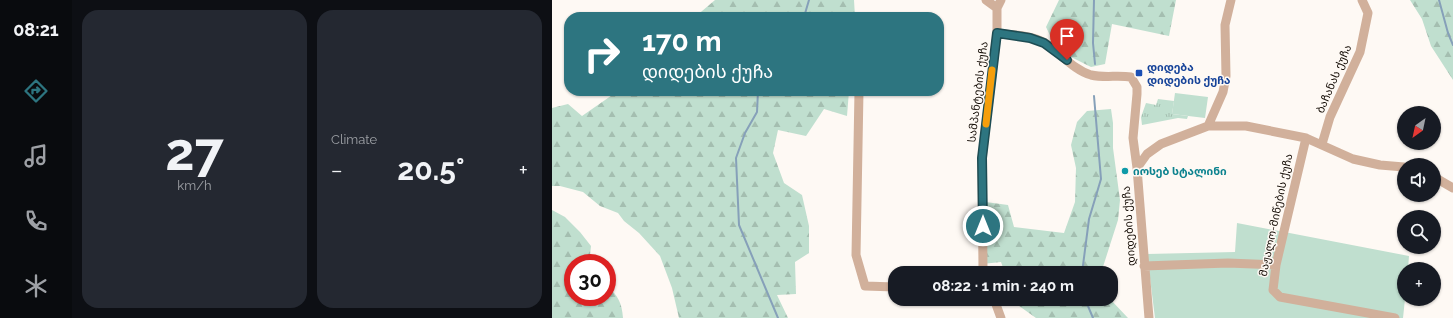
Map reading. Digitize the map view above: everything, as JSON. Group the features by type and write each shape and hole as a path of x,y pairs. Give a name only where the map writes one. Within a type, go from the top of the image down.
{"street":[{"path":"986,0 999,4 997,33"},
{"path":"1208,126 1223,92 1225,81 1224,26 1231,0"},
{"name":"ბაჩანას ქუჩა","path":"1322,144 1330,117 1360,52 1368,13 1362,0"},
{"name":"დიდების ქუჩა","path":"997,33 1030,38 1044,43 1078,68 1091,75 1121,75 1131,77 1137,87 1132,138 1137,168 1149,318"},
{"name":"სამპანტების ქუჩა","path":"983,266 982,158 997,33"},
{"path":"859,96 856,255 865,286 888,287"},
{"path":"1137,168 1146,154 1161,144 1208,126 1246,126 1306,138 1353,159 1380,165 1397,166"},
{"name":"მაჟალო-მიწების ქუჩა","path":"1306,138 1276,265 1273,290 1280,297 1395,318"},
{"path":"1441,181 1453,188"},
{"path":"1144,266 1228,263 1276,265"},
{"path":"997,306 1001,318"}],"green space":[{"path":"715,0 854,0 855,12 701,12"},
{"path":"1059,0 1176,0 1169,36 1112,24 1105,64 1091,67 1057,50 1046,27"},
{"path":"1410,0 1453,0 1453,80 1431,46 1422,19"},
{"path":"1175,93 1208,97 1205,118 1172,114"},
{"path":"611,96 849,96 847,116 824,109 806,136 778,130 773,153 784,183 802,195 809,226 809,253 795,262 796,294 777,295 788,318 679,318 672,288 660,256 639,233 624,221 618,213 600,206 583,192 560,186 552,186 552,108 568,104 582,116"},
{"path":"1158,99 1174,101 1172,114 1188,116 1187,119 1178,118 1142,125 1141,117 1146,103 1156,105"},
{"path":"1111,109 1113,123 1113,148 1120,200 1118,220 1103,266 1002,266 1001,262 982,264 978,201 1008,205 1014,227 1064,233 1075,202 1076,168 1071,145 1077,122 1087,111"},
{"path":"552,210 565,217 591,246 590,254 564,254 564,306 616,306 616,296 622,308 623,318 552,318"},
{"path":"1237,223 1409,256 1409,262 1397,262 1397,306 1404,306 1403,318 1155,318 1147,254 1235,252"},
{"path":"1019,306 1117,306 1128,318 1036,318"}],"waterway":[{"path":"805,12 809,0"},
{"path":"1094,0 1093,43 1095,64"},
{"path":"1439,0 1448,33 1453,45"},
{"path":"758,96 757,112 745,133 736,158 739,225 778,318"},
{"path":"1083,266 1089,219 1101,179 1094,96"},
{"path":"1088,306 1093,318"}],"slow traffic":[{"path":"986,124 992,70"}],"place":[{"name":"დიდება დიდების ქუჩა","path":"1139,73"},
{"name":"იოსებ სტალინი","path":"1125,171"}],"route":[{"path":"983,226 982,158 997,33 1030,38 1044,43 1067,60"}]}
